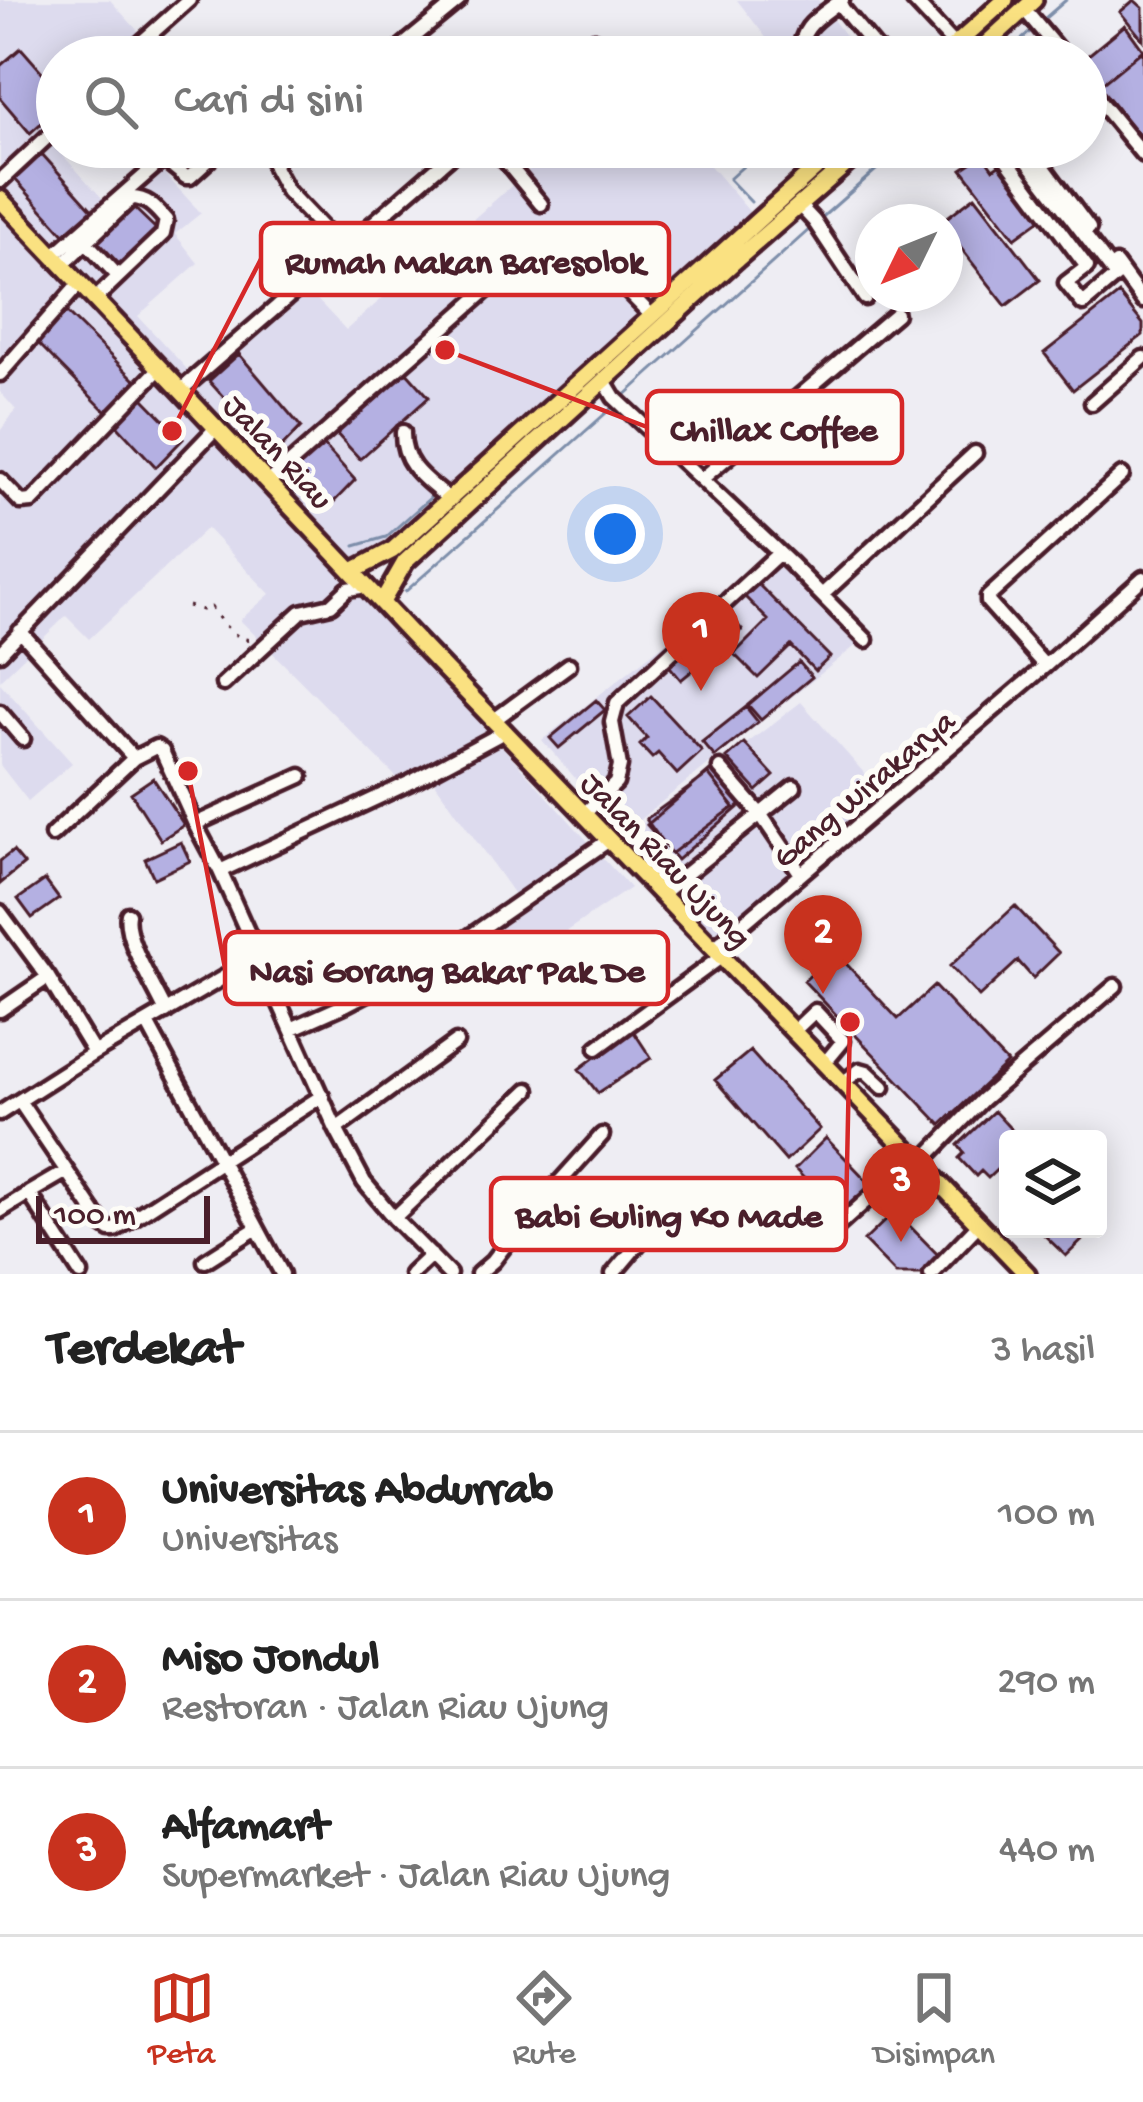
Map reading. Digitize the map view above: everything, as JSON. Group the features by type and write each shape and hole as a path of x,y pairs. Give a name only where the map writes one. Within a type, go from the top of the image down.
{"main road":[{"path":"961,36 984,6 1005,0"},
{"path":"995,36 1029,5"},
{"path":"353,571 393,550 815,168"},
{"path":"382,602 405,562 615,396 736,260 843,168"},
{"name":"Jalan Riau","path":"4,210 95,298 367,586"},
{"name":"Jalan Riau Ujung","path":"367,586 980,1223 1021,1272"}],"street":[{"path":"149,36 189,0"},
{"path":"415,36 459,0"},
{"path":"913,0 938,36"},
{"path":"803,36 806,28 840,1 867,36"},
{"path":"1029,5 1050,36"},
{"path":"1107,111 1143,155"},
{"path":"0,181 36,148"},
{"path":"58,261 154,168"},
{"path":"175,168 186,177 200,168"},
{"path":"275,168 287,190 344,250"},
{"path":"182,390 437,168"},
{"path":"511,168 541,204"},
{"path":"1013,168 1088,266 1066,283 1084,304 1116,276 1032,168"},
{"path":"1045,168 1143,301"},
{"path":"58,261 86,242 132,198 156,208 166,220 163,234 95,298"},
{"path":"800,206 855,283"},
{"path":"86,242 118,276"},
{"path":"581,243 651,315"},
{"path":"269,482 498,280"},
{"path":"0,374 80,283"},
{"path":"702,479 896,314"},
{"path":"1092,403 1143,358"},
{"path":"0,480 21,502 32,501 160,368"},
{"path":"615,396 866,640"},
{"path":"0,653 217,427"},
{"path":"403,431 403,450 420,476 449,499"},
{"path":"821,595 974,453"},
{"path":"1045,666 988,597 1122,475"},
{"path":"584,814 616,783 620,766 612,722 617,703 779,553"},
{"name":"Gang Wirakarya","path":"597,1048 717,953 801,874 1143,578"},
{"path":"223,684 301,612 322,609 347,590 367,586"},
{"path":"20,632 134,758"},
{"path":"220,872 411,782 500,725 569,665"},
{"path":"0,712 23,739"},
{"path":"52,835 134,758 150,749 162,751 364,1182 449,1274"},
{"path":"720,768 761,815 801,874"},
{"path":"195,824 301,776"},
{"path":"662,894 794,787"},
{"path":"291,1029 449,951 609,840"},
{"path":"0,912 48,977 94,1053"},
{"path":"128,914 125,922 131,939 166,1012"},
{"path":"0,1113 257,958"},
{"path":"0,1010 48,977"},
{"path":"829,1234 1115,986"},
{"path":"794,1032 815,1012 833,1030 843,1042 824,1064"},
{"path":"148,1023 282,1274"},
{"path":"336,1129 456,1042"},
{"path":"842,1083 860,1070 883,1088"},
{"path":"394,1218 528,1090"},
{"path":"20,1102 103,1226 116,1230 322,1096"},
{"path":"478,1274 602,1135"},
{"path":"0,1211 65,1172"},
{"path":"29,1193 82,1274"},
{"path":"931,1274 980,1223"},
{"path":"205,1261 257,1228"},
{"path":"613,1274 645,1236"},
{"path":"411,1274 431,1255"}],"path":[{"path":"188,606 211,607 232,632 264,647"}],"shaded area":[{"path":"0,0 110,0 142,36 36,36 36,168 74,168 114,211 159,168 201,213 175,234 198,263 138,316 196,379 307,289 346,330 532,168 712,168 754,217 356,585 630,888 491,982 463,944 518,900 433,780 411,792 240,620 270,594 207,528 89,639 66,616 0,680 0,431 16,410 0,392"},
{"path":"737,0 818,0 845,36 765,36"},
{"path":"774,557 859,643 623,833 542,740"},
{"path":"0,683 72,763 28,801 0,765"},
{"path":"801,702 882,793 715,936 624,838"}],"building":[{"path":"1134,0 1143,8 1143,40 1120,12"},
{"path":"1125,25 1143,50 1107,79 1107,40"},
{"path":"21,48 36,65 36,128 30,133 0,98 0,66"},
{"path":"1143,50 1143,140 1107,96 1107,79"},
{"path":"36,157 36,168 54,168 94,212 67,237 13,177"},
{"path":"1007,168 1044,217 1015,238 962,169"},
{"path":"975,196 1040,280 1006,306 963,251 963,205"},
{"path":"131,205 157,230 118,266 94,242"},
{"path":"1119,294 1143,324 1143,335 1073,390 1044,353"},
{"path":"65,311 137,382 106,412 38,343"},
{"path":"239,354 301,427 275,454 209,381"},
{"path":"404,369 429,397 360,459 334,431"},
{"path":"142,397 183,439 156,467 117,425"},
{"path":"321,442 355,480 326,510 290,470"},
{"path":"755,581 830,657 815,671 791,646 758,678 734,654 768,620 742,594"},
{"path":"727,612 742,630 681,680 666,662"},
{"path":"799,662 812,677 761,720 748,705"},
{"path":"651,696 702,751 677,774 658,753 652,758 640,745 647,738 628,717"},
{"path":"596,700 605,710 559,748 550,738"},
{"path":"746,707 758,722 715,757 702,742"},
{"path":"744,743 774,776 757,791 727,758"},
{"path":"711,770 741,805 677,860 647,825"},
{"path":"708,774 734,807 671,854 646,819"},
{"path":"153,778 184,825 161,840 131,793"},
{"path":"181,842 190,861 154,878 145,859"},
{"path":"13,851 24,864 0,884 0,861"},
{"path":"45,880 59,899 32,918 18,899"},
{"path":"1015,906 1059,953 1033,978 1018,961 979,997 950,966"},
{"path":"835,952 898,1019 934,986 1007,1063 941,1125 804,981"},
{"path":"632,1029 651,1058 598,1093 579,1069"},
{"path":"750,1051 820,1129 786,1161 715,1080"},
{"path":"994,1111 1012,1130 999,1130 999,1168 988,1178 981,1171 976,1176 959,1158 964,1153 958,1145"},
{"path":"826,1138 873,1187 841,1217 795,1169"},
{"path":"895,1211 942,1259 926,1274 896,1274 864,1241"},
{"path":"1047,1238 1085,1238 1066,1256"}],"waterway":[{"path":"1044,19 1066,0"},
{"path":"1026,36 1030,32"},
{"path":"741,168 729,179 751,202"},
{"path":"818,221 878,168"},
{"path":"622,398 811,228"},
{"path":"405,592 615,405"},
{"path":"355,546 386,537 431,497"}],"place":[{"name":"Chillax Coffee","path":"445,350"},
{"name":"Rumah Makan Baresolok","path":"172,431"},
{"name":"Universitas Abdurrab","path":"701,691"},
{"name":"Nasi Gorang Bakar Pak De","path":"188,771"},
{"name":"Miso Jondul","path":"823,994"},
{"name":"Babi Guling Ko Made","path":"850,1022"},
{"name":"Alfamart","path":"901,1242"}]}
